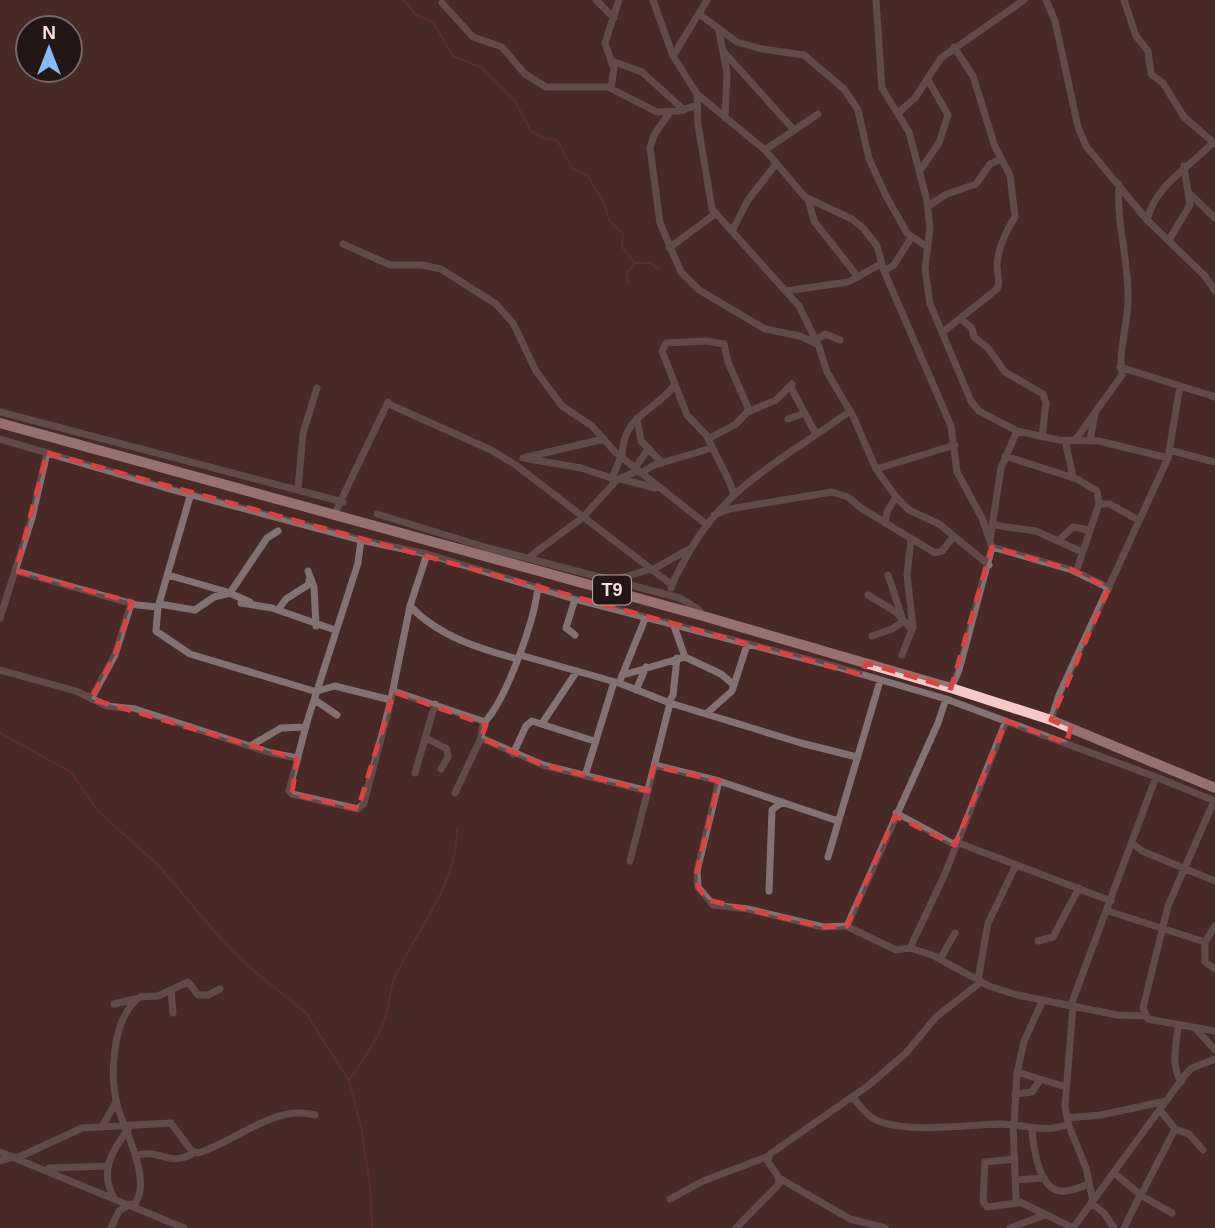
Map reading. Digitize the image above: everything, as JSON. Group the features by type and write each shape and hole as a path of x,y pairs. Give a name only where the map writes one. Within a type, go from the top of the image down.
{"highway":[{"name":"T9","path":"0,423 335,513 951,688 1051,720 1215,788"}],"street":[{"path":"596,0 614,18"},
{"path":"611,88 614,77 612,61 605,43 619,0"},
{"path":"653,0 673,56 697,94 765,150 808,198 852,219 877,246 883,267 951,426 960,480 982,518 991,544"},
{"path":"673,56 707,0"},
{"path":"876,0 882,88 909,132 928,206 928,293 975,407 1017,431 1042,437 1090,440 1215,462"},
{"path":"898,113 915,98 936,64 954,47 1024,0"},
{"path":"1046,0 1059,35 1082,139 1147,220 1214,285"},
{"path":"1124,0 1136,36 1148,51 1152,76 1163,83 1181,114 1214,143 1184,166 1163,188 1147,220"},
{"path":"442,3 473,37 502,47 520,69 539,84 555,89 611,88 650,110 670,112 697,105"},
{"path":"699,14 737,42 762,49 804,55 844,89 858,110 871,166 911,238 927,247"},
{"path":"719,31 727,73 725,118"},
{"path":"943,332 962,320 999,286 997,259 1007,227 1016,217 1012,179 999,160 973,76 954,47"},
{"path":"723,51 794,130"},
{"path":"612,61 642,72 684,110"},
{"path":"920,169 939,143 948,115 928,80"},
{"path":"697,94 709,202 715,214 754,260 799,306 817,342 827,372 850,411 876,469 896,497 905,507 939,524 989,565"},
{"path":"670,112 650,142 660,223 681,272 699,290 769,331 817,342"},
{"path":"765,150 818,114"},
{"path":"928,206 953,191 976,184 990,164 999,160"},
{"path":"732,231 748,200 776,164"},
{"path":"1169,240 1189,208 1190,194 1184,166"},
{"path":"1076,439 1120,380 1128,297 1119,225 1119,183"},
{"path":"1190,194 1215,218"},
{"path":"808,198 814,221 858,277"},
{"path":"669,247 715,214"},
{"path":"786,291 844,283 894,265 911,238"},
{"path":"343,244 390,265 422,265 441,269 496,304 513,323 536,371 551,394 659,489 706,524"},
{"path":"962,320 970,325 975,339 988,348 1001,368 1044,394 1046,403 1042,437"},
{"path":"817,342 825,334 840,340"},
{"path":"734,494 710,443 687,415 662,351 663,345 718,341 724,344 728,362 749,404 748,412"},
{"path":"1120,366 1215,397"},
{"path":"528,558 582,518 617,479 710,443 748,412 776,400 791,385 816,434"},
{"path":"617,479 624,441 637,418 675,386"},
{"path":"1051,720 1168,454 1180,386"},
{"path":"298,489 303,433 317,387"},
{"path":"335,513 343,502 389,404 491,450 513,463 672,585"},
{"path":"670,596 672,585 706,524 734,494 759,471 850,411"},
{"path":"0,412 257,482 298,489 343,502"},
{"path":"788,419 805,413"},
{"path":"1090,440 1095,414"},
{"path":"637,418 640,440 662,463"},
{"path":"951,688 959,670 989,565 995,493 1005,456 1017,431"},
{"path":"0,439 361,540 427,554 645,619 837,667 946,699 1156,776 1214,801 1183,868 1161,929 1143,1008 1145,1016"},
{"path":"513,463 523,458 604,439"},
{"path":"624,441 640,440"},
{"path":"1065,440 1073,477"},
{"path":"876,469 955,445"},
{"path":"638,471 649,448"},
{"path":"0,618 1,605 16,571 47,453"},
{"path":"1005,456 1073,477 1097,491 1099,504 1076,572"},
{"path":"523,458 581,468 659,489"},
{"path":"714,515 729,509 832,492 848,497 911,540 939,554 954,536"},
{"path":"191,493 158,605 156,631 176,647 316,694 337,715"},
{"path":"885,523 896,497"},
{"path":"1099,504 1110,504 1138,520"},
{"path":"377,514 670,596 691,604 703,616"},
{"path":"993,525 1036,531 1082,552"},
{"path":"1059,540 1073,527 1089,530"},
{"path":"16,571 131,604 195,610 214,597 230,593 267,538 278,531"},
{"path":"361,540 358,563 335,630 289,791 292,794 360,809 364,803 391,700 410,606 427,554"},
{"path":"902,655 912,630 907,575 911,540"},
{"path":"991,544 1076,572 1109,588"},
{"path":"610,581 652,569 691,548"},
{"path":"278,611 286,599 308,585 309,573 316,626"},
{"path":"168,575 230,593 254,605"},
{"path":"888,575 903,619"},
{"path":"483,723 488,720 519,657 535,609 538,586"},
{"path":"868,595 884,602 912,630"},
{"path":"575,599 566,628 575,635"},
{"path":"241,603 278,611 316,626 335,630"},
{"path":"91,699 115,655 131,604"},
{"path":"410,606 422,619 467,643 577,671 669,703 825,750 857,757"},
{"path":"585,775 594,741 645,619"},
{"path":"872,636 892,629 903,619"},
{"path":"630,861 681,657 674,626"},
{"path":"706,714 734,685 747,645"},
{"path":"837,667 841,655"},
{"path":"623,675 681,657 721,674 734,685"},
{"path":"862,675 866,663"},
{"path":"636,690 646,667"},
{"path":"0,670 76,691 107,706 135,709 298,758"},
{"path":"543,722 577,671"},
{"path":"828,857 880,681"},
{"path":"316,694 335,686 391,700"},
{"path":"393,691 483,723"},
{"path":"847,926 938,723 946,699"},
{"path":"415,773 435,704"},
{"path":"910,948 944,876 1006,721"},
{"path":"513,754 529,722 543,722 594,741"},
{"path":"455,793 481,738 483,723"},
{"path":"252,746 281,728 306,727"},
{"path":"1066,743 1071,728"},
{"path":"426,738 447,749 448,757 441,769"},
{"path":"481,738 513,754 648,791"},
{"path":"654,765 719,781 838,821"},
{"path":"1156,776 1072,1005 1066,1087 1068,1121 1089,1184 1092,1202 1118,1227 1141,1195 1175,1129"},
{"path":"719,781 696,871 698,887 713,905 748,909 823,927 847,926 896,950 910,948 940,959 979,981 1017,995 1117,1015 1145,1016 1215,1031"},
{"path":"769,891 772,810 783,802"},
{"path":"896,813 955,844 1111,901"},
{"path":"1132,843 1215,881"},
{"path":"670,1199 703,1181 769,1156 853,1097 906,1053 936,1017 979,981 988,923 1016,865"},
{"path":"1038,941 1053,937 1079,888"},
{"path":"1108,911 1205,942"},
{"path":"1215,926 1205,942 1205,962 1215,969"},
{"path":"940,959 955,933"},
{"path":"114,1004 171,990 188,982 198,995 208,995 220,989"},
{"path":"171,990 173,1013"},
{"path":"111,1228 119,1211 132,1205 140,1187 135,1156 117,1102 114,1062 120,1023 125,1011 139,998"},
{"path":"1018,1203 1014,1193 1017,1072 1030,1024 1044,1000"},
{"path":"1178,1024 1174,1056 1175,1071 1181,1082"},
{"path":"1195,1028 1215,1050"},
{"path":"1015,1159 985,1162 983,1201 987,1207 1018,1203 1073,1228 1192,1068 1215,1059"},
{"path":"1017,1072 1066,1087"},
{"path":"1015,1094 1032,1091 1040,1080"},
{"path":"853,1097 867,1115 881,1123 951,1128 1014,1125 1056,1129 1068,1121 1167,1101"},
{"path":"103,1125 117,1102"},
{"path":"1160,1110 1175,1129 1189,1134 1203,1150"},
{"path":"135,1156 144,1153 176,1161 241,1136 283,1114 300,1112 315,1115"},
{"path":"0,1161 16,1158 82,1128 103,1125 127,1127 171,1123 195,1152"},
{"path":"114,1198 108,1180 108,1166 111,1153 127,1127"},
{"path":"1032,1128 1044,1178 1057,1191 1089,1184"},
{"path":"0,1152 184,1228"},
{"path":"769,1156 768,1162 779,1178 850,1219 885,1228"},
{"path":"45,1169 108,1166"},
{"path":"1114,1173 1141,1195 1172,1213"},
{"path":"736,1228 772,1194 779,1184 779,1178"},
{"path":"1016,1180 1044,1178"},
{"path":"101,1192 108,1180"},
{"path":"1010,1228 1045,1215"}],"highlighted area":[{"path":"47,453 862,675 866,663 951,688 992,547 1072,570 1109,588 1051,720 1071,728 1066,743 1006,721 955,845 895,816 847,926 823,927 708,900 698,887 697,871 719,781 654,766 648,791 543,765 481,738 486,725 394,692 358,809 292,794 297,759 91,699 115,655 132,602 16,571"}],"waterway":[{"path":"404,0 416,15 433,22 453,56 481,67 515,101 531,131 544,138 557,140 572,168 588,176 605,205 609,220 623,234 622,247 635,263"},
{"path":"628,285 627,273 635,263 650,263 659,269"},
{"path":"0,733 71,772 97,810 158,865 222,940 248,966 306,1013 349,1081 361,1127 370,1185 372,1228"},
{"path":"350,1079 378,1034 387,1014 395,977 443,888 455,849 457,829"}]}
